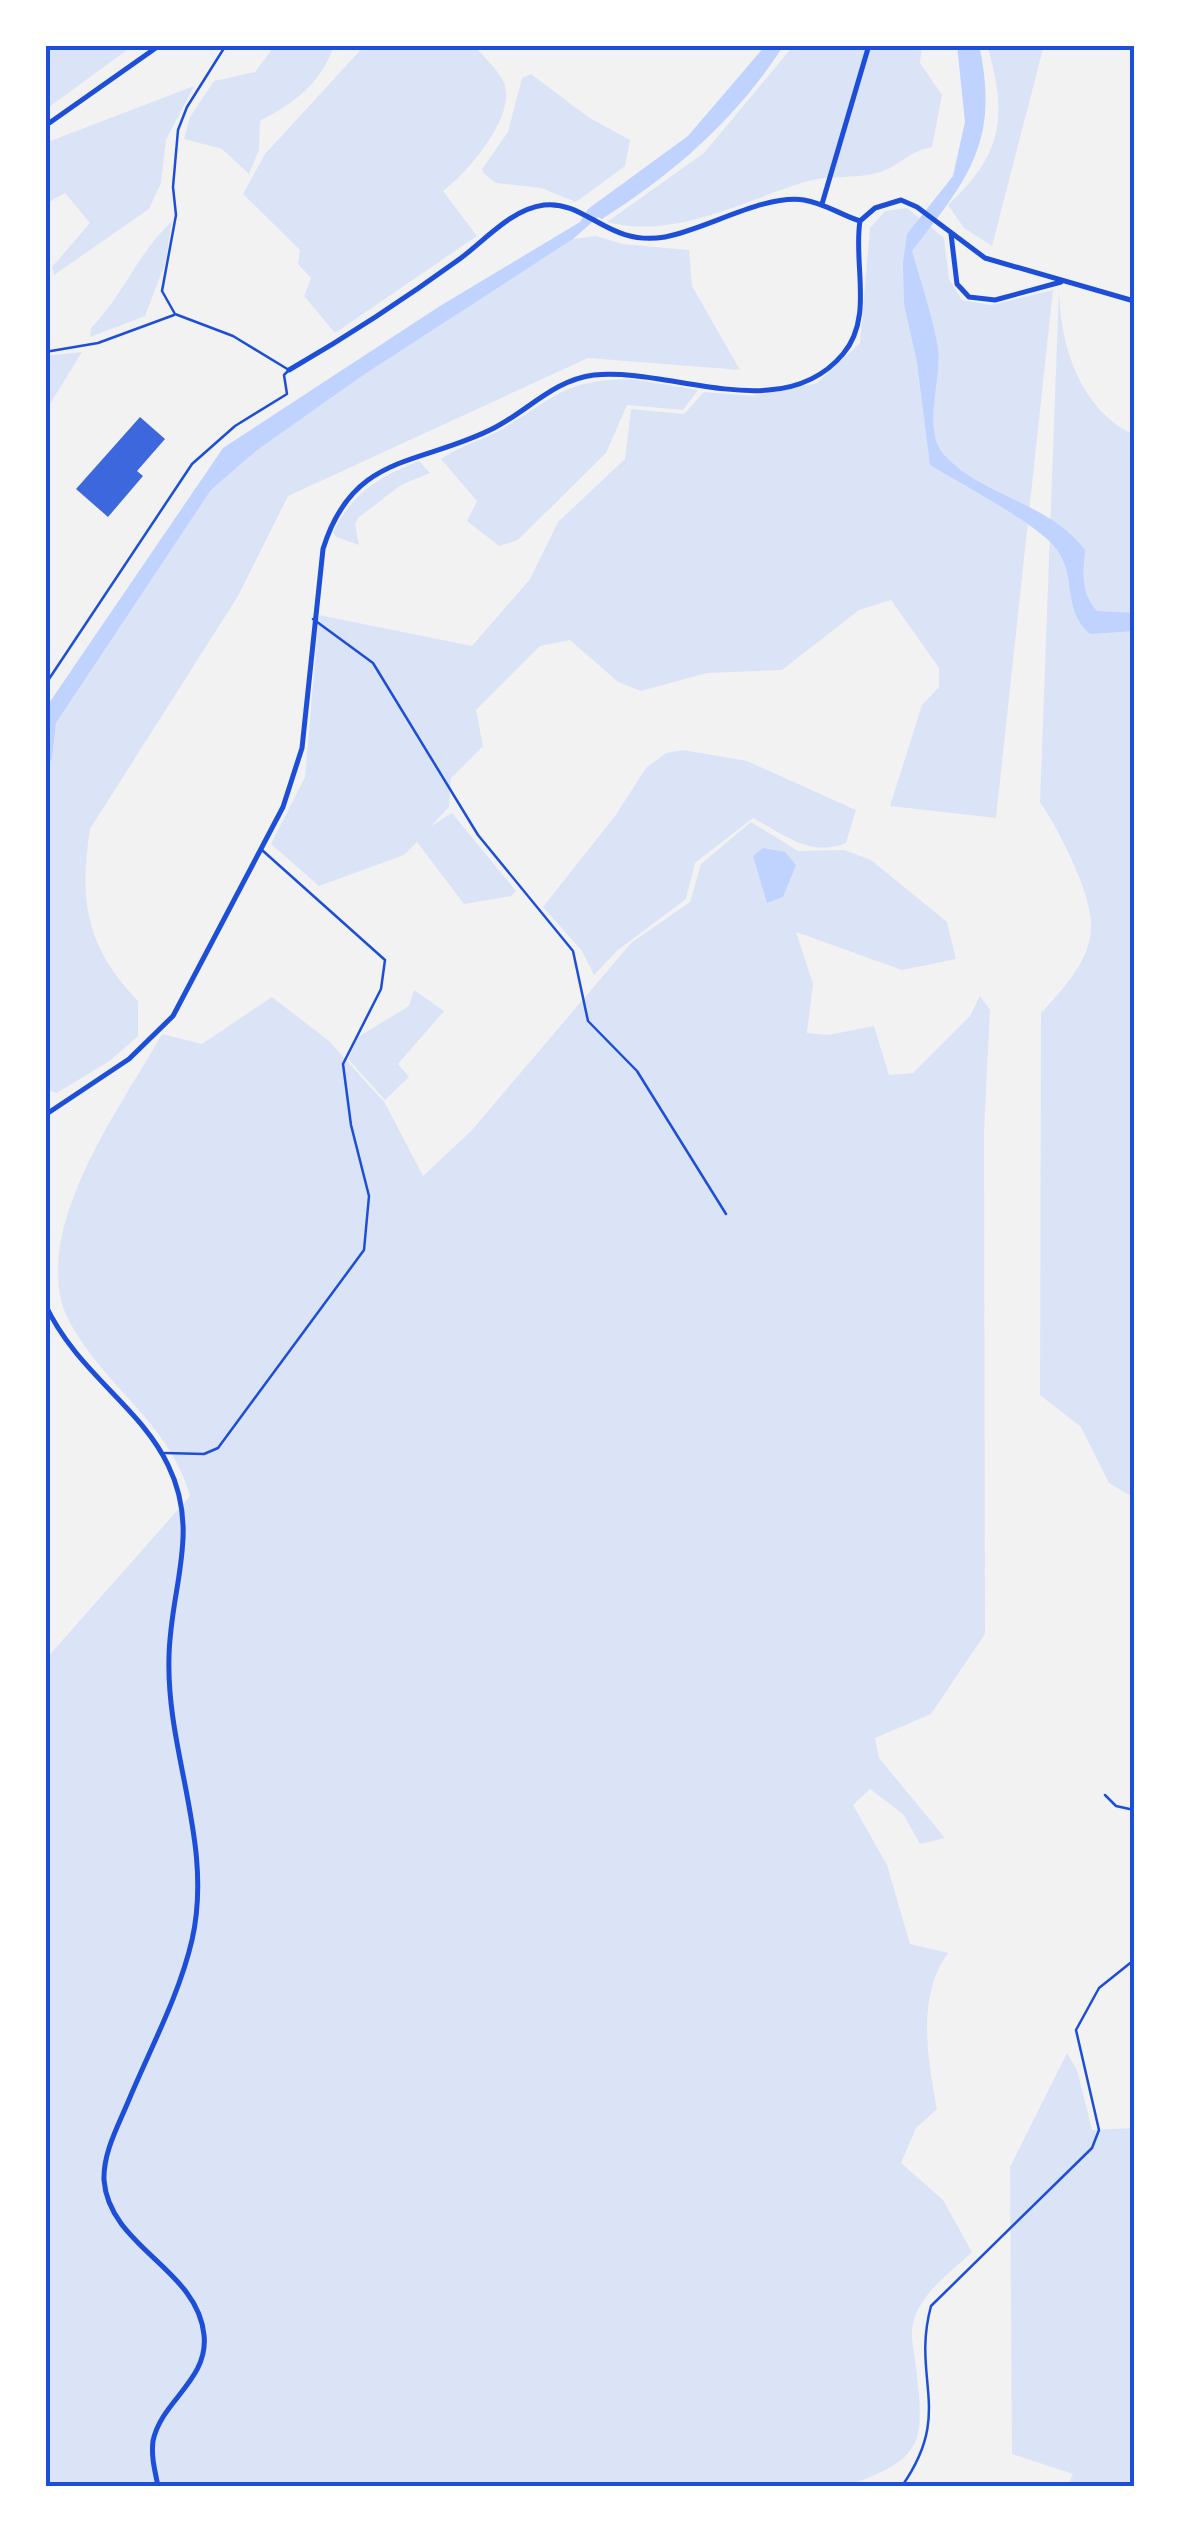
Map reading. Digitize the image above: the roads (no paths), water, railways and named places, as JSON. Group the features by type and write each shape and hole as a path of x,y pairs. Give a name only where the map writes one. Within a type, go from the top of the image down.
{"street":[{"path":"45,126 160,45"},
{"path":"822,204 869,45"},
{"path":"289,370 435,275 515,216 548,205 583,216 620,236 649,239 708,226 778,201 822,204 860,221"},
{"path":"45,1115 129,1058 173,1016 200,972 289,793 300,759 323,549 336,515 370,477 404,458 486,432 558,386 583,377 624,374 746,390 793,383 825,370 845,352 860,323 860,221 874,208 892,201 916,207 985,258 1134,301"},
{"path":"949,231 957,284 969,297 995,300 1064,281"},
{"path":"45,1304 70,1349 162,1453 185,1520 169,1678 198,1856 198,1896 184,1969 116,2132 104,2175 118,2217 188,2293 204,2330 198,2369 155,2434 152,2455 158,2486"}],"lane":[{"path":"45,685 192,464 234,426 287,394 284,375 289,370 233,336 176,314 162,291 176,215 172,187 178,130 226,45"},
{"path":"45,352 98,343 176,314"},
{"path":"313,618 368,656 478,835 574,951 588,1021 637,1071 726,1214"},
{"path":"162,1453 204,1454 218,1448 323,1312 368,1237 366,1176 351,1125 343,1064 381,989 385,960 261,849"},
{"path":"1105,1795 1116,1806 1134,1810"},
{"path":"902,2486 917,2463 930,2429 925,2340 931,2306 1092,2148 1099,2130 1076,2030 1099,1988 1134,1960"}],"water":[{"path":"766,45 784,45 746,97 679,163 602,219 598,217 573,239 362,376 256,451 211,490 56,723 52,759 45,770 45,709 223,448 440,306 580,222 588,209 688,136"},
{"path":"957,45 979,45 985,107 982,133 964,179 912,251 938,349 934,433 945,456 961,470 1054,521 1070,534 1085,550 1084,582 1092,604 1097,611 1134,613 1134,631 1090,634 1076,615 1064,562 1048,540 930,465 917,362 904,304 903,263 907,234 953,176 965,122"},
{"path":"763,848 785,852 796,865 783,897 767,903 753,856"}]}
